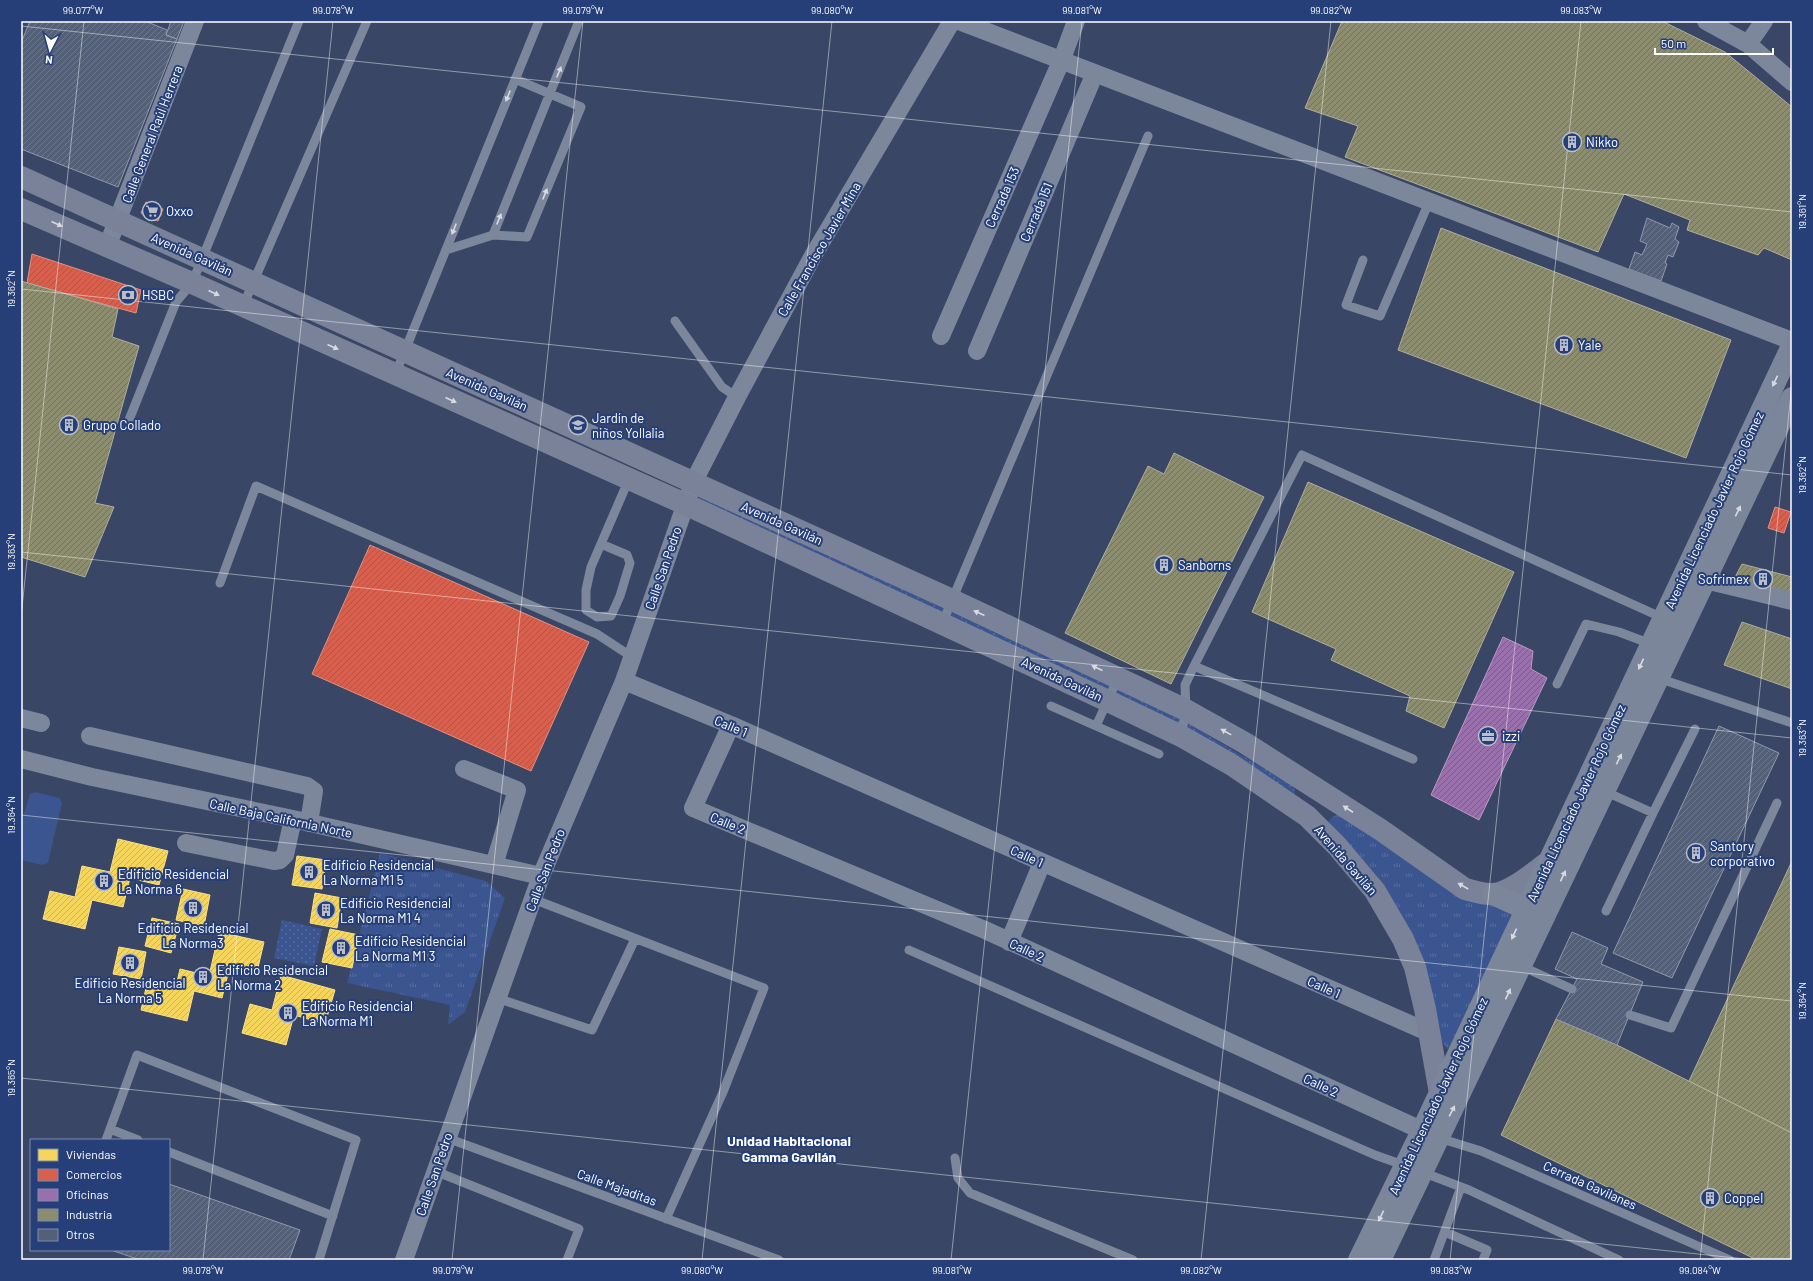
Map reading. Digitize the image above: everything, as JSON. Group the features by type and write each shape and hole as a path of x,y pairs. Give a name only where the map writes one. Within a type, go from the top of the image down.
{"main road":[{"name":"Avenida Gavilán","path":"21,177 952,600 1186,710 1245,743 1381,830 1465,888 1480,893 1493,894"},
{"name":"Avenida Gavilán","path":"21,209 192,283 685,504 1108,701 1181,736 1232,765 1307,816 1337,846 1375,891 1399,931 1415,967 1430,1033 1440,1093"},
{"name":"Avenida Licenciado Javier Rojo Gómez","path":"1380,1260 1414,1169 1535,913 1604,791 1705,580 1710,543 1792,346"},
{"name":"Avenida Licenciado Javier Rojo Gómez","path":"1430,1135 1440,1093 1464,1066 1521,966 1547,863 1663,618 1710,543 1792,398"},
{"path":"1232,765 1245,743"},
{"path":"1307,816 1323,793"},
{"path":"1493,894 1515,885 1547,863"},
{"path":"1493,894 1535,913"},
{"name":"Avenida Licenciado Javier Rojo Gómez","path":"1359,1260 1414,1169"}],"street":[{"name":"Calle General Raúl Herrera","path":"107,247 196,21"},
{"name":"Calle Francisco Javier Mina","path":"693,483 736,397 814,254 952,21"},
{"path":"959,21 1062,59 1792,341"},
{"name":"Cerrada 153","path":"941,336 1062,59 1076,21"},
{"path":"1706,21 1748,44 1792,82"},
{"path":"1748,44 1764,21"},
{"name":"Cerrada 151","path":"977,351 1095,72"},
{"name":"Calle San Pedro","path":"404,1260 532,899 624,681 693,483"},
{"path":"1705,580 1792,601"},
{"name":"Calle 1","path":"624,681 731,725 1430,1033"},
{"path":"21,718 41,723"},
{"name":"Calle 2","path":"731,725 693,808 1009,942 1430,1135"},
{"path":"90,736 307,786 314,791 285,855 280,860 274,861 186,843"},
{"name":"Calle Baja California Norte","path":"21,759 92,777 301,821 541,876"},
{"path":"464,769 517,790 494,865"},
{"path":"1009,942 1042,863"}],"lane":[{"path":"129,420 176,302 192,283 299,21"},
{"path":"242,306 254,282 367,21"},
{"path":"395,375 539,21"},
{"path":"493,235 579,21"},
{"path":"446,250 493,235 528,237 578,114 581,106 515,79"},
{"path":"942,624 1148,136"},
{"path":"1363,260 1346,304 1380,316 1430,202"},
{"path":"675,321 722,387 736,397"},
{"path":"1181,736 1186,710 1185,685 1302,456 1663,618"},
{"path":"601,544 626,555 630,563 612,616 597,617 586,610 586,590 591,568 601,544 629,479"},
{"path":"220,583 256,486 597,634 632,657"},
{"path":"1557,684 1586,624 1619,632 1651,644"},
{"path":"1194,666 1412,759"},
{"path":"1096,726 1118,678"},
{"path":"1658,678 1792,723"},
{"path":"1051,706 1159,754"},
{"path":"1606,911 1695,729"},
{"path":"1604,791 1653,813"},
{"path":"1630,1015 1671,1028 1777,803"},
{"path":"532,899 764,988 723,1092 666,1219"},
{"path":"497,998 592,1030 635,939"},
{"path":"909,950 1375,1155 1461,1187 1619,1260"},
{"path":"1521,966 1572,989"},
{"path":"106,1139 137,1056 356,1140 319,1260"},
{"path":"110,1129 135,1139"},
{"name":"Cerrada Gavilanes","path":"1430,1135 1481,1151 1730,1260"},
{"name":"Calle Majaditas","path":"447,1138 779,1260"},
{"path":"170,1152 333,1216"},
{"path":"956,1158 958,1178 970,1193 1133,1260"},
{"path":"435,1171 579,1229 567,1260"},
{"path":"1434,1260 1461,1187"},
{"path":"1445,1232 1487,1250 1483,1260"}],"green space":[{"path":"700,495 1178,718 1286,781 1294,787 1295,794 1292,796 698,502"},
{"path":"35,792 60,798 62,803 48,863 42,865 21,860 21,824 30,794"},
{"path":"1341,813 1517,907 1448,1050 1434,1032 1416,947 1410,929 1380,883 1327,824 1332,817"},
{"path":"380,853 486,881 505,898 465,1012 448,1025 450,1005 347,983"},
{"path":"282,920 322,929 314,966 274,958"}],"building: Viviendas":[{"name":"Edificio Residencial La Norma 6","path":"118,839 168,851 159,885 130,878 123,907 92,900 85,929 43,919 50,891 75,897 82,866 110,872"},
{"name":"Edificio Residencial La Norma M1 5","path":"297,856 326,860 322,889 292,885"},
{"name":"Edificio Residencial La Norma3","path":"183,889 210,895 204,926 176,920"},
{"name":"Edificio Residencial La Norma M1 4","path":"315,893 342,898 337,928 310,923"},
{"path":"152,918 179,924 171,953 145,946"},
{"name":"Edificio Residencial La Norma M1 3","path":"330,929 359,935 352,968 322,962"},
{"name":"Edificio Residencial La Norma 2","path":"219,932 264,942 257,972 230,966 222,998 194,991 187,1021 141,1010 148,979 176,986 180,969 209,976"},
{"name":"Edificio Residencial La Norma 5","path":"119,947 146,952 141,979 113,974"},
{"name":"Edificio Residencial La Norma M1","path":"281,975 335,990 325,1024 294,1015 286,1045 242,1033 250,1004 272,1010"}],"building: Comercios":[{"name":"Oxxo","path":"146,202 163,209 158,221 141,213"},
{"path":"32,254 141,290 136,313 27,283"},
{"path":"1775,507 1791,512 1784,533 1768,528"},
{"path":"370,545 589,642 531,771 312,674"}],"building: Oficinas":[{"name":"izzi","path":"1503,637 1533,651 1531,669 1547,678 1479,820 1431,795"}],"building: Industria":[{"name":"Nikko","path":"1342,21 1662,21 1725,52 1792,107 1792,260 1764,248 1758,255 1687,230 1690,220 1624,194 1598,252 1345,157 1358,126 1305,108"},
{"name":"Yale","path":"1441,228 1731,340 1686,458 1398,350"},
{"name":"Grupo Collado","path":"21,281 118,309 112,337 139,346 95,503 114,507 85,577 21,557"},
{"name":"Sanborns","path":"1174,453 1264,497 1171,684 1065,633 1148,466 1164,474"},
{"path":"1308,482 1514,572 1444,728 1406,711 1410,696 1331,660 1336,649 1252,612"},
{"name":"Sofrimex","path":"1742,564 1792,577 1792,595 1733,581"},
{"path":"1742,622 1792,639 1792,689 1724,665"},
{"path":"1792,861 1792,1133 1689,1081"},
{"name":"Coppel","path":"1556,1019 1617,1045 1792,1133 1792,1260 1757,1260 1501,1135"}],"building: Otros":[{"path":"30,21 145,21 167,30 166,35 177,39 118,187 21,149 21,43"},
{"path":"171,21 184,21 177,39 166,35"},
{"path":"1647,218 1670,228 1672,223 1679,227 1675,239 1679,242 1673,257 1668,255 1665,263 1667,264 1661,281 1629,269 1635,252 1642,255 1647,244 1640,241"},
{"name":"Santory corporativo","path":"1719,726 1779,753 1672,978 1613,953"},
{"path":"1572,932 1608,948 1601,964 1643,982 1617,1045 1556,1019 1577,979 1555,969"},
{"path":"170,1184 300,1230 289,1260 140,1260 114,1251 170,1251"}],"place":[{"name":"Nikko","path":"1572,142"},
{"name":"Oxxo","path":"152,211"},
{"name":"HSBC","path":"128,295"},
{"name":"Yale","path":"1564,345"},
{"name":"Grupo Collado","path":"69,425"},
{"name":"Jardín de niños Yollalia","path":"578,425"},
{"name":"Sanborns","path":"1164,565"},
{"name":"Sofrimex","path":"1763,579"},
{"name":"izzi","path":"1488,736"},
{"name":"Santory corporativo","path":"1696,853"},
{"name":"Edificio Residencial La Norma M1 5","path":"309,872"},
{"name":"Edificio Residencial La Norma 6","path":"104,881"},
{"name":"Edificio Residencial La Norma3","path":"193,908"},
{"name":"Edificio Residencial La Norma M1 4","path":"326,910"},
{"name":"Edificio Residencial La Norma M1 3","path":"341,948"},
{"name":"Edificio Residencial La Norma 5","path":"130,963"},
{"name":"Edificio Residencial La Norma 2","path":"203,977"},
{"name":"Edificio Residencial La Norma M1","path":"288,1013"},
{"name":"Coppel","path":"1710,1198"}],"district":[{"name":"Unidad Habitacional Gamma Gavilán","path":"789,1148"}]}
